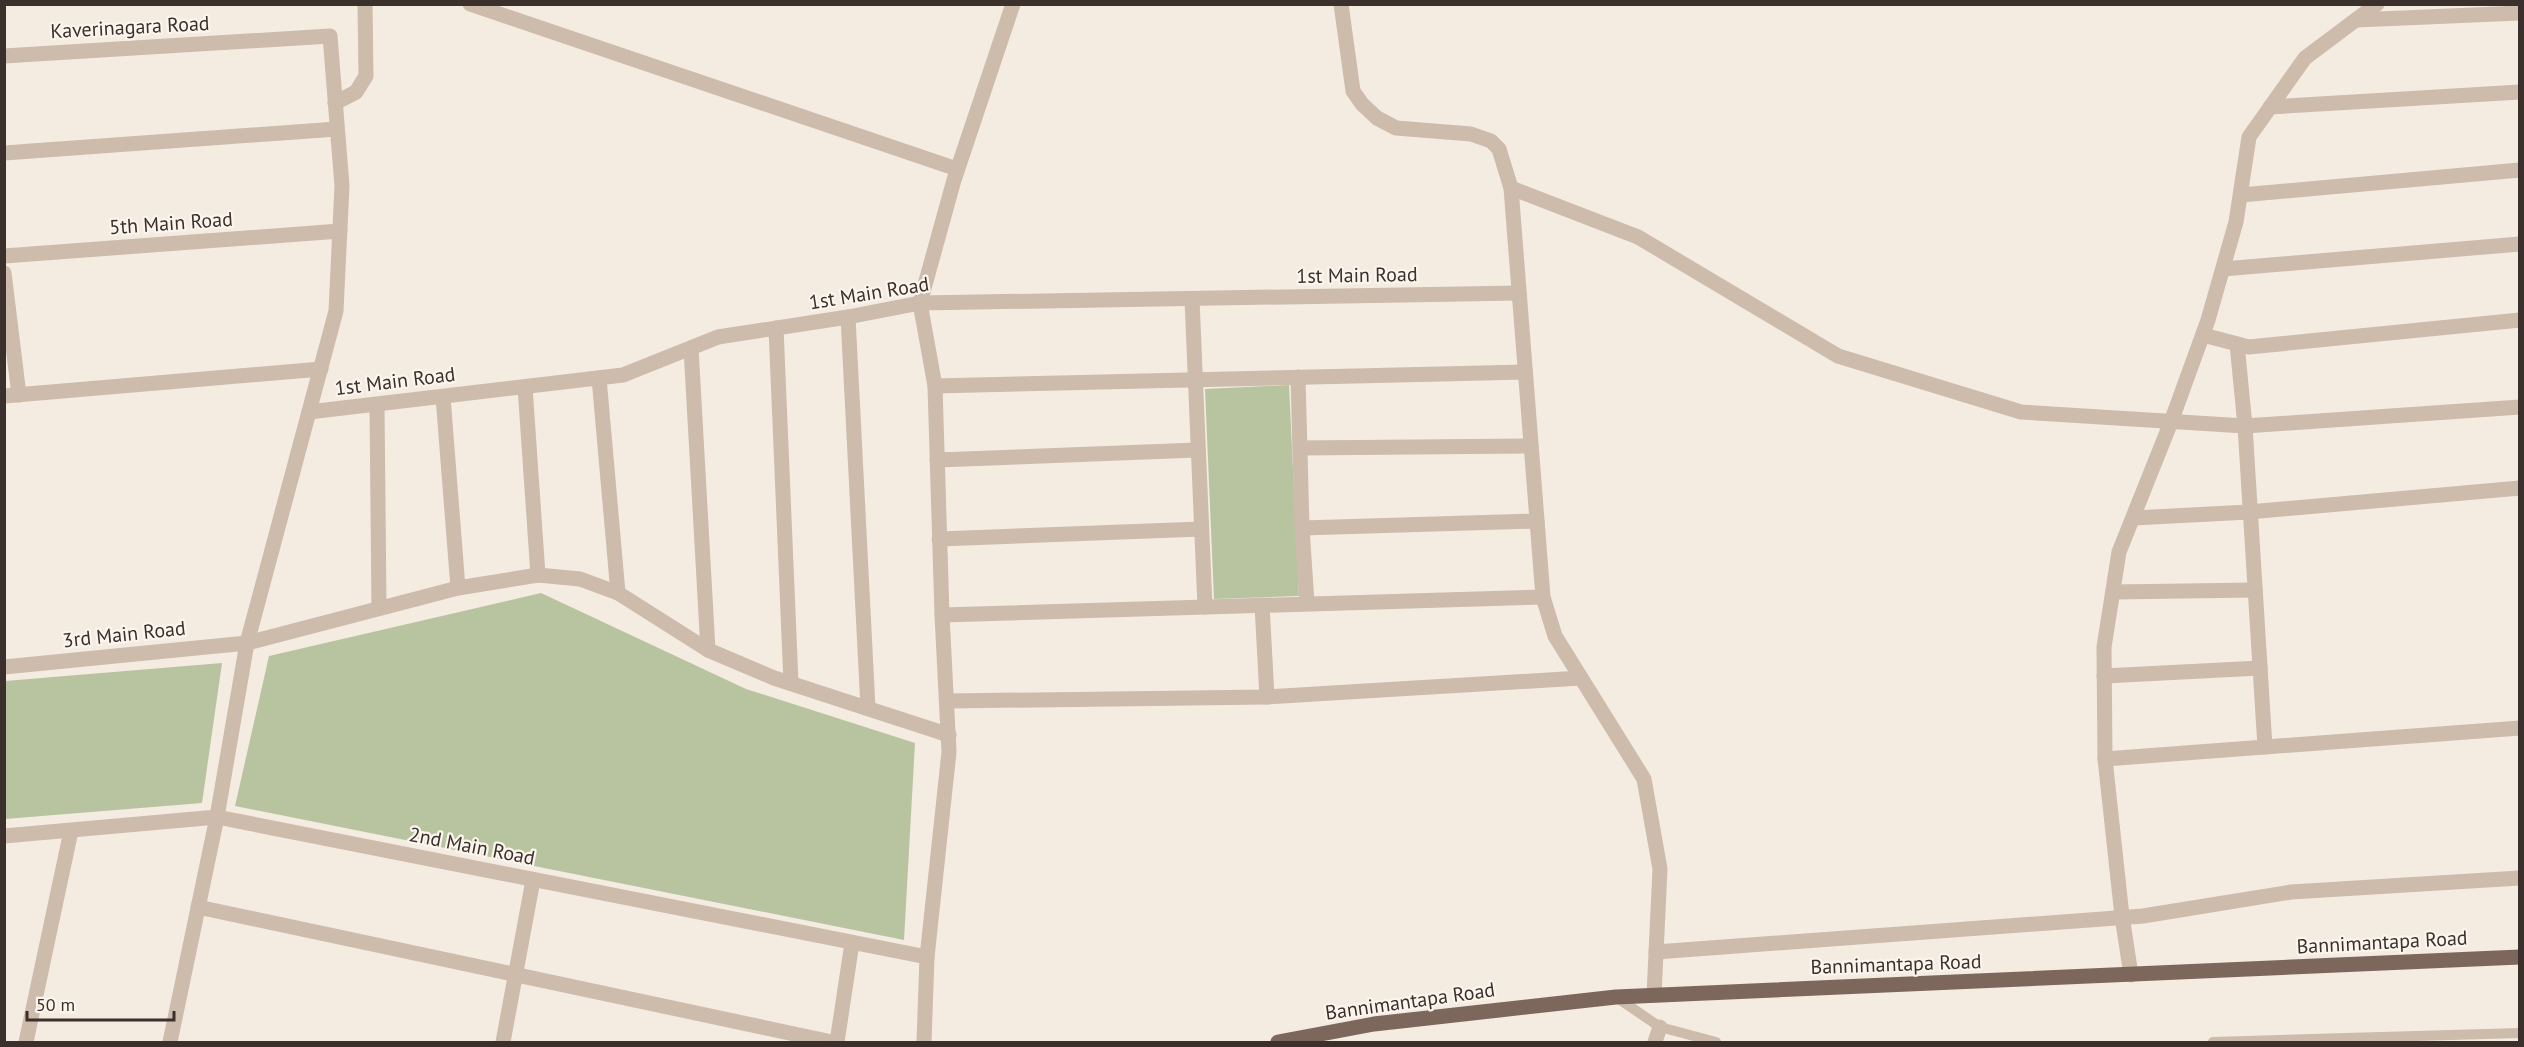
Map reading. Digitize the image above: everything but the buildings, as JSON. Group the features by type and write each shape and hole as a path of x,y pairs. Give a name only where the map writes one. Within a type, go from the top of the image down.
{"main road":[{"name":"Bannimantapa Road","path":"1278,1042 1374,1024 1616,997 2520,957"}],"street":[{"path":"170,1042 218,817 247,643 336,311 342,186 335,103 356,92 366,76 365,4"},
{"path":"924,1042 927,957 950,752 942,615 935,386 920,303 957,169 1013,4"},
{"path":"1341,4 1353,91 1362,104 1377,118 1396,128 1471,134 1491,141 1499,149 1511,188 1543,597 1555,636 1644,779 1660,869 1654,995"},
{"path":"479,6 957,169"},
{"path":"2131,975 2122,916 2105,759 2104,647 2119,552 2203,335 2236,222 2249,137 2305,58 2365,11 2519,13"},
{"name":"Kaverinagara Road","path":"4,56 330,36 335,103"},
{"path":"2270,107 2520,92"},
{"path":"4,153 337,129"},
{"path":"2241,195 2520,170"},
{"path":"1511,188 1638,237 1838,356 2021,412 2245,426 2520,407"},
{"name":"5th Main Road","path":"4,256 340,231"},
{"path":"2223,269 2520,244"},
{"path":"4,273 12,395 321,369"},
{"name":"1st Main Road","path":"309,412 623,375 718,337 848,317 920,303 1519,293"},
{"path":"1192,299 1205,607"},
{"path":"848,317 868,708"},
{"path":"2203,335 2249,346 2520,320"},
{"path":"776,328 791,682"},
{"path":"2237,344 2245,426 2265,747"},
{"path":"691,348 708,650"},
{"path":"935,386 1525,372"},
{"path":"1298,377 1302,528 1307,603"},
{"path":"598,378 618,593"},
{"path":"525,387 538,575"},
{"path":"443,397 458,588"},
{"path":"377,405 379,608"},
{"path":"1300,448 1531,446"},
{"path":"937,460 1197,450"},
{"path":"2133,518 2249,512 2520,488"},
{"path":"1302,528 1537,521"},
{"path":"939,539 1201,529"},
{"name":"3rd Main Road","path":"4,667 247,643 458,588 538,575 580,579 618,593 708,650 791,682 949,735"},
{"path":"2113,592 2254,590"},
{"path":"942,615 1543,597"},
{"path":"1262,605 1267,697"},
{"path":"2104,676 2260,668"},
{"path":"947,701 1267,697 1581,678"},
{"path":"2105,759 2520,728"},
{"name":"2nd Main Road","path":"4,836 218,817 927,957"},
{"path":"26,1042 71,831"},
{"path":"1656,952 1927,934 2143,916 2291,892 2520,878"},
{"path":"503,1042 533,880"},
{"path":"198,907 832,1042"},
{"path":"837,1042 852,942"},
{"path":"1655,1042 1660,1027"}],"lane":[{"path":"1616,997 1660,1027 1716,1042"},
{"path":"2213,1042 2520,1033"}],"green space":[{"path":"1289,385 1299,596 1214,599 1205,389"},
{"path":"541,593 746,689 915,743 904,940 235,806 269,656"},
{"path":"222,663 202,803 5,819 5,681"}]}
